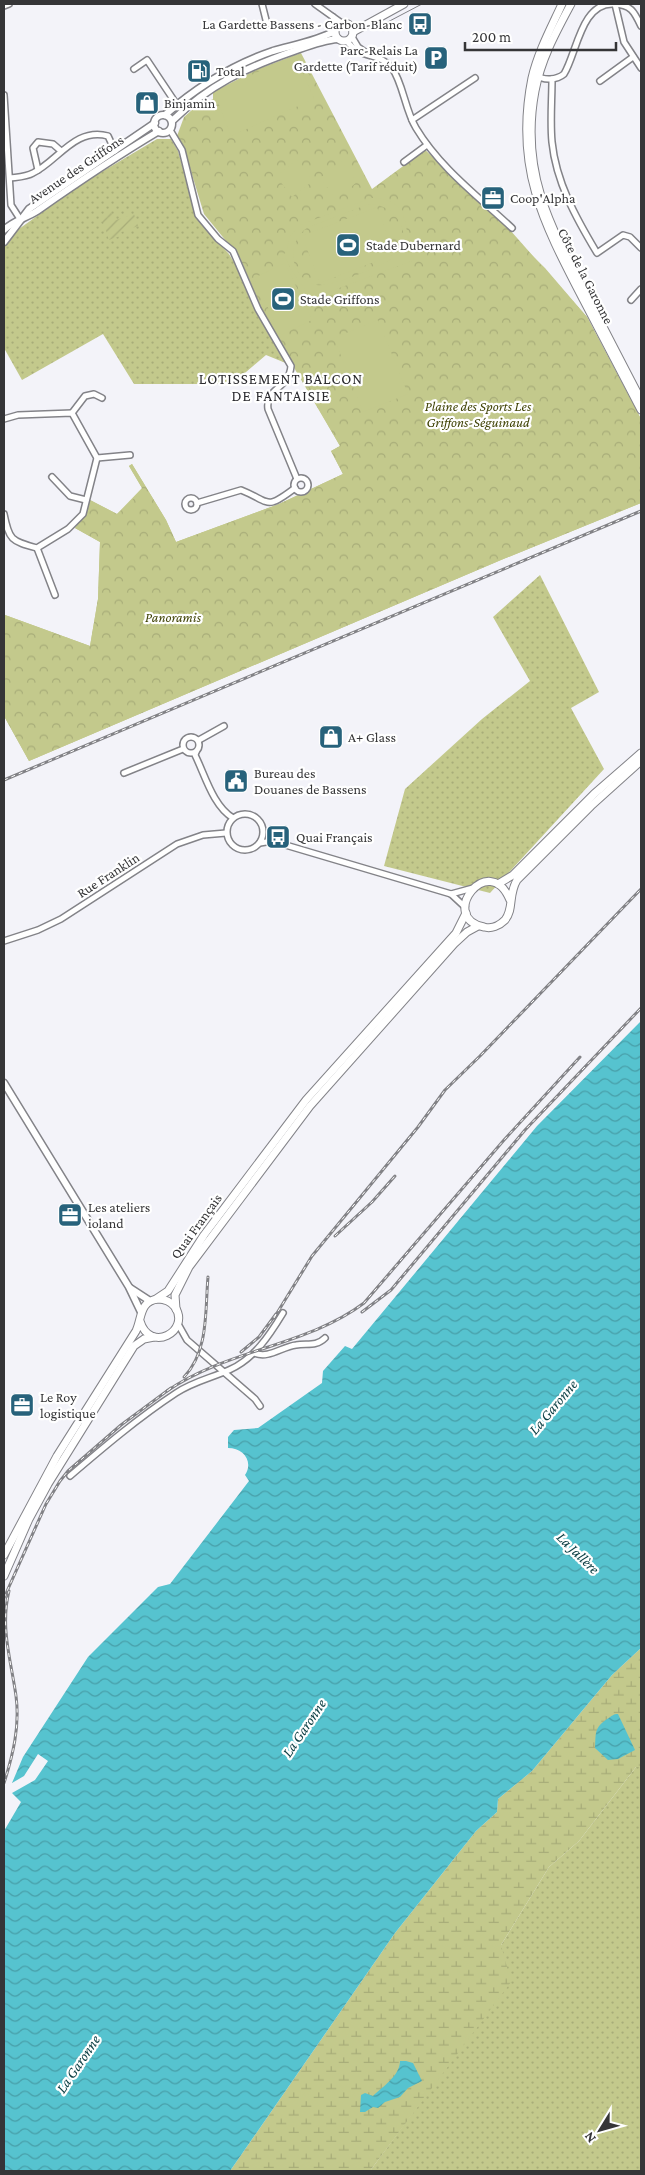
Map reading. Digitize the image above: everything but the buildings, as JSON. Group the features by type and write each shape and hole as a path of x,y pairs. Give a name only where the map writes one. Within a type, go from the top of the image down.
{"main road":[{"path":"338,39 345,31 404,4"},
{"name":"Côte de la Garonne","path":"562,4 542,46 528,103 526,124 527,148 534,193 550,236 641,410"},
{"name":"Côte de la Garonne","path":"571,4 538,68 533,103 532,147 534,169 543,206 555,234 641,400"},
{"path":"498,884 513,875 594,794 641,753"},
{"path":"510,900 503,888 498,884 485,882 473,887 466,900 466,910 469,918 478,926 491,928 502,923 510,912 512,889 521,876 606,791 641,761"},
{"name":"Quai Français","path":"153,1300 168,1290 194,1249 306,1100 456,933 466,910"},
{"name":"Quai Français","path":"176,1309 175,1295 189,1267 310,1106 454,944 469,930 478,926"},
{"path":"4,1555 53,1463 136,1332 141,1312 153,1300 167,1301 176,1309 178,1324 171,1334 160,1338 144,1339 134,1346 90,1414 39,1500 4,1576"},
{"path":"140,1322 145,1331 154,1337"}],"street":[{"path":"262,4 267,24"},
{"path":"315,4 333,16 345,31 358,53 368,55 388,64 393,70 412,120 427,145 454,175 512,228"},
{"path":"538,78 560,78 564,74 575,43 597,9 604,4 615,4 632,8 641,26"},
{"path":"615,4 624,42 641,68"},
{"path":"170,130 159,131 155,123 158,117 165,115 201,86 228,70 265,54 345,31"},
{"path":"297,479 268,408 267,401 270,394 286,382 290,376 291,366 258,309 233,251 212,232 198,215 182,150 170,130 172,121 200,96 229,77 292,52 338,39"},
{"path":"600,81 633,57"},
{"path":"134,69 147,60 177,105"},
{"path":"538,68 550,79 552,141 560,182 597,253 623,234 630,237 641,248"},
{"path":"412,120 475,78"},
{"path":"4,95 12,205 20,219"},
{"path":"165,115 172,121"},
{"name":"Avenue des Griffons","path":"20,219 32,214 135,141 155,123"},
{"name":"Avenue des Griffons","path":"20,219 29,209 115,151 159,131"},
{"path":"10,178 32,174 82,137 102,134 108,136 115,151"},
{"path":"38,170 33,148 38,142 53,144 61,151"},
{"path":"404,162 427,145"},
{"path":"4,230 20,219"},
{"path":"4,242 20,219"},
{"path":"630,300 641,289"},
{"path":"72,413 84,396 94,394 102,398"},
{"path":"4,420 18,415 72,413"},
{"path":"4,514 8,534 15,542 37,548 68,529 83,514 96,458 72,413"},
{"path":"96,458 130,455"},
{"path":"52,477 70,496 86,500"},
{"path":"295,488 303,491 307,486 304,479 297,479"},
{"path":"295,488 294,484 297,479"},
{"path":"197,503 241,490 261,501 275,501 295,488"},
{"path":"37,548 55,595"},
{"path":"198,740 224,726"},
{"path":"188,736 198,740 200,748 196,752 190,754 183,749 183,742 188,736"},
{"path":"124,773 183,749"},
{"path":"196,752 195,755 219,805 224,813 233,818"},
{"path":"272,841 263,830 260,822 250,815 244,814 233,818 229,823 226,833 230,844 240,850 251,850 260,843 272,841 451,894 466,910"},
{"path":"260,843 263,830"},
{"name":"Rue Franklin","path":"4,941 38,930 61,919 177,844 203,835 226,833"},
{"path":"451,894 473,887"},
{"path":"4,1083 129,1287 141,1312"},
{"path":"129,1287 153,1300"},
{"path":"70,1476 125,1429 175,1393 243,1363 254,1354 283,1313"},
{"path":"178,1324 187,1340 255,1398 260,1406"},
{"path":"254,1354 264,1355 295,1345 317,1344 325,1338"}],"green space":[{"name":"Plaine des Sports Les Griffons-Séguinaud","path":"301,53 372,189 425,150 510,230 587,317 641,419 641,503 501,560 29,761 4,716 4,617 5,615 90,646 98,599 100,542 75,528 84,515 90,500 117,514 141,492 142,488 129,466 132,464 166,520 176,542 279,504 343,474 331,451 340,446 263,312 240,258 204,214 183,145 177,136 184,117 201,102 205,103 213,99 213,92 258,69"},
{"path":"295,55 314,99 231,136 214,92"},
{"name":"Panoramis","path":"157,139 171,139 178,151 197,219 229,254 283,344 425,150 545,268 587,317 641,419 641,503 501,560 29,761 4,716 4,617 5,615 90,646 98,599 100,542 75,528 84,515 90,500 117,514 142,488 129,466 132,464 166,520 176,542 279,504 343,474 331,451 340,446 293,366 266,355 232,384 134,384 103,334 22,380 4,348 5,239 83,183"},
{"path":"297,160 313,181 292,197 276,176"},
{"path":"341,161 357,182 336,199 320,178"},
{"path":"371,198 385,200 395,204 401,211 414,260 310,299 286,258 280,259 279,255 286,253 290,236 300,225","holes":["366,205 379,205 393,213 402,226 403,240 399,253 385,263 334,283 317,285 301,276 296,268 293,251 295,242 307,228"]},
{"name":"Stade Dubernard","path":"377,207 395,254 320,283 302,236"},
{"path":"110,211 116,220 134,214 138,226 121,232 122,235 109,240 101,215"},
{"name":"Stade Griffons","path":"285,263 312,320 281,335 254,278"},
{"path":"378,320 408,394 363,412 334,338"},
{"path":"540,575 599,692 571,708 604,769 490,893 384,866 405,789 482,719 530,681 493,617"},
{"path":"641,1648 641,1767 636,1767 579,1841 549,1867 501,1945 511,1982 370,2171 230,2171 395,1933 476,1831 497,1812 498,1799 532,1771 612,1675"},
{"path":"636,1767 641,1767 641,2171 370,2171 436,2081 501,1945 549,1867 579,1841"}],"water":[{"path":"641,1021 641,1648 612,1675 532,1771 498,1799 497,1812 476,1831 395,1933 230,2171 4,2171 4,1831 21,1802 12,1793 35,1780 48,1761 38,1754 24,1776 12,1783 23,1757 88,1657 158,1587 170,1584 249,1481 245,1475 248,1460 238,1450 228,1448 228,1437 234,1430 258,1428 322,1383 323,1371 345,1346 352,1349 537,1126"},
{"path":"618,1714 635,1750 618,1759 608,1760 595,1748 596,1731 612,1715"},
{"path":"400,2061 413,2063 422,2081 408,2088 400,2097 385,2102 378,2108 373,2107 365,2112 360,2112 361,2095 365,2093 373,2096 394,2076"}],"tram line":[{"path":"382,25 422,4"}],"railway":[{"path":"4,780 641,511"},
{"path":"274,1318 312,1256 418,1127 445,1090 641,889"},
{"path":"362,1312 391,1290 525,1130 641,1008"},
{"path":"167,1391 191,1377 216,1366 318,1329 364,1303 504,1140 580,1057"},
{"path":"335,1236 372,1202 395,1176"},
{"path":"184,1377 192,1367 202,1343 206,1316 208,1277"},
{"path":"241,1352 259,1337 276,1314"},
{"path":"4,1598 46,1504 60,1481 68,1471 121,1425 171,1388"},
{"path":"4,1783 13,1751 17,1718 16,1696 6,1631 9,1591"}],"place":[{"name":"La Gardette Bassens - Carbon-Blanc","path":"420,24"},
{"name":"Parc-Relais La Gardette (Tarif réduit)","path":"436,58"},
{"name":"Total","path":"199,71"},
{"name":"Binjamin","path":"147,103"},
{"name":"Coop'Alpha","path":"493,198"},
{"name":"Stade Dubernard","path":"348,245"},
{"name":"Stade Griffons","path":"283,299"},
{"name":"A+ Glass","path":"331,737"},
{"name":"Bureau des Douanes de Bassens","path":"236,781"},
{"name":"Quai Français","path":"278,837"},
{"name":"Les ateliers ioland","path":"70,1215"},
{"name":"Le Roy logistique","path":"22,1405"}],"district":[{"name":"LOTISSEMENT BALCON DE FANTAISIE","path":"281,388"}],"water label":[{"name":"La Garonne","path":"553,1407"},
{"name":"La Jallère","path":"578,1553"},
{"name":"La Garonne","path":"304,1728"},
{"name":"La Garonne","path":"78,2064"}]}
